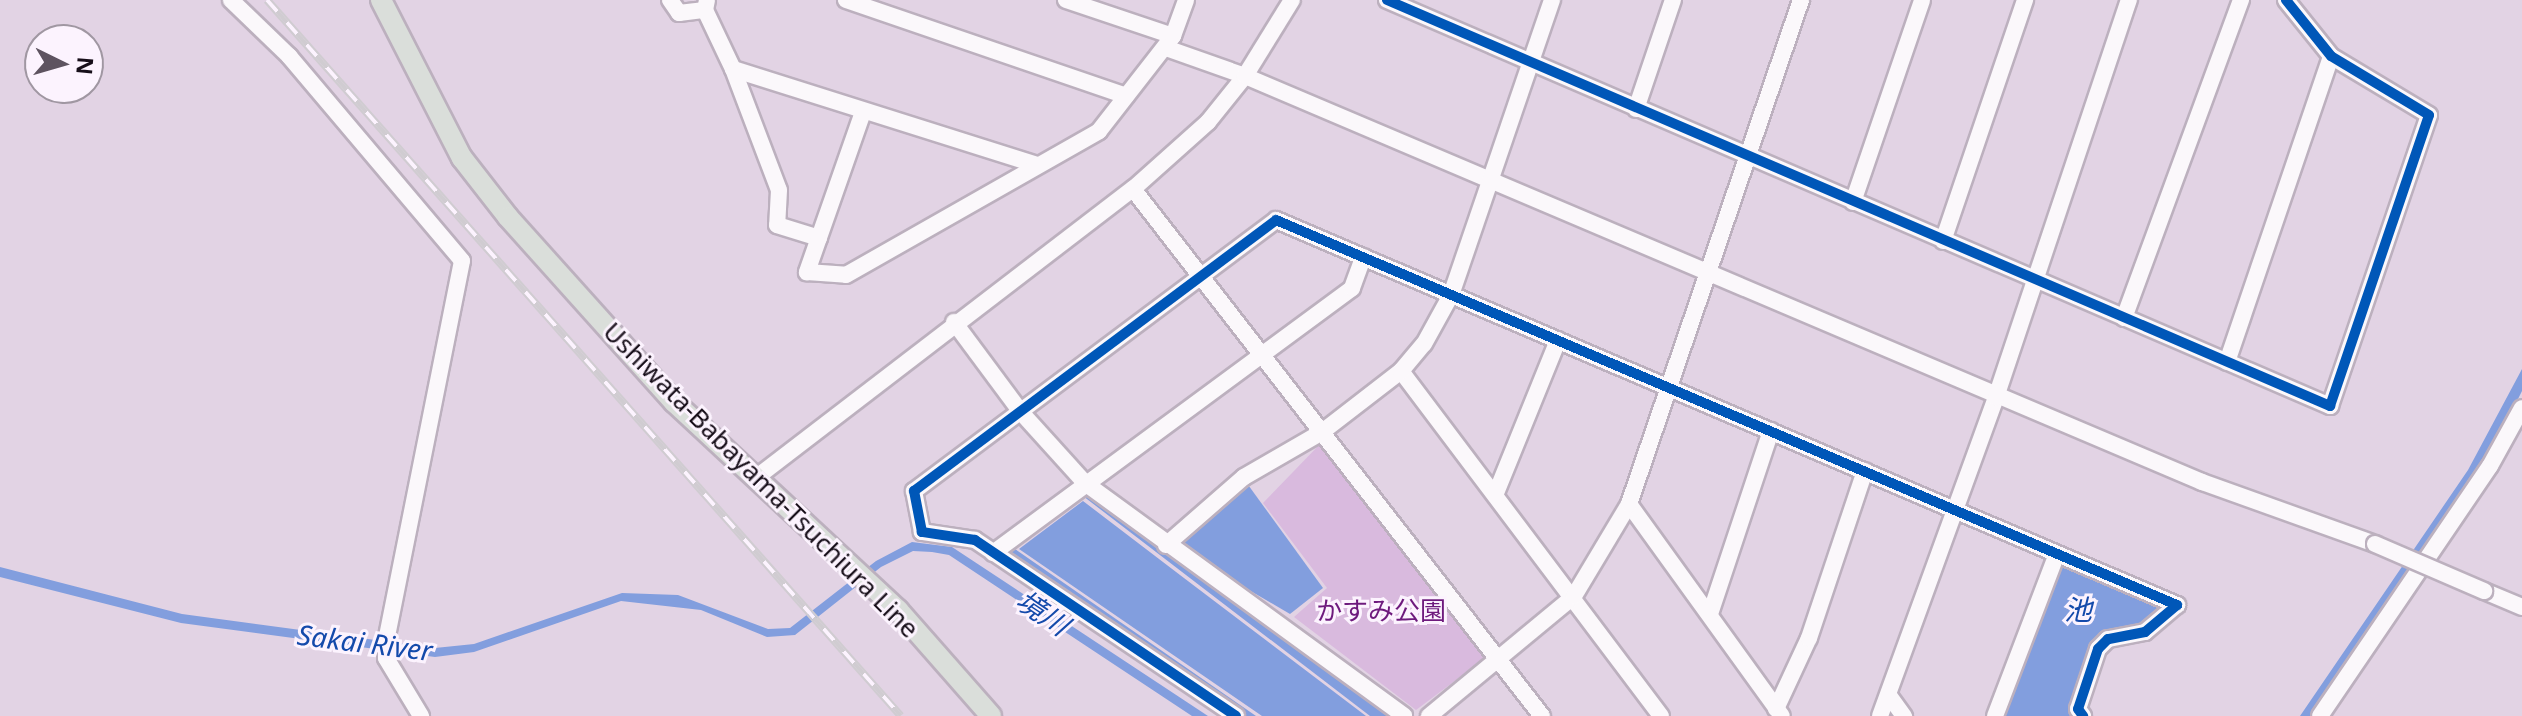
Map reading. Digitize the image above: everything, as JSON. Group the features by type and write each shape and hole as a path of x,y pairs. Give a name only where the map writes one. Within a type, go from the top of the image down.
{"main road":[{"name":"Ushiwata-Babayama-Tsuchiura Line","path":"381,0 424,88 478,178 656,382 898,610 991,716"}],"street":[{"path":"231,0 289,56 462,261 387,638 386,658 421,716"},
{"path":"670,0 679,13 706,5 779,190 777,225 819,238"},
{"path":"846,0 1126,96"},
{"path":"1066,0 1996,397 2202,482 2375,544 2522,607"},
{"path":"863,112 807,272 846,275 1035,164 1099,131 1169,42 1186,0"},
{"path":"757,477 954,322 1133,189 1208,122 1245,76 1292,0"},
{"path":"1387,0 1424,6 1530,64 2330,406 2429,115 2331,56 2286,0"},
{"path":"1166,545 1244,477 1322,432 1401,371 1424,344 1451,295 1552,0"},
{"path":"1636,109 1673,0"},
{"path":"1429,716 1502,660 1574,596 1629,504 1801,0"},
{"path":"1853,202 1922,0"},
{"path":"1943,241 2025,0"},
{"path":"1880,716 1890,697 1996,397 2129,0"},
{"path":"2124,318 2241,0"},
{"path":"2227,362 2331,56"},
{"path":"733,69 1035,164"},
{"path":"1133,189 1204,275 1542,716"},
{"path":"1236,716 993,553 959,535 922,532 914,491 1276,220 2177,605 2145,632 2108,639 2098,649 2078,709 2083,716"},
{"path":"993,553 1352,288 1363,257"},
{"path":"954,322 1020,411 1085,483 1404,716"},
{"path":"1496,493 1558,340"},
{"path":"1401,371 1574,596 1661,716"},
{"path":"2320,716 2490,466 2522,408"},
{"path":"1710,614 1771,431"},
{"path":"1779,712 1809,638 1865,471"},
{"path":"1629,504 1779,712"},
{"path":"1995,716 2057,554"},
{"path":"1890,697 1904,716"}],"green space":[{"name":"かすみ公園","path":"1322,442 1488,656 1416,710 1294,617 1327,588 1263,503"}],"water":[{"path":"2522,369 2522,391 2495,445 2312,716 2300,716 2468,470"},
{"path":"1246,482 1323,588 1290,614 1170,544"},
{"path":"1085,488 1399,716 1370,716 1083,496 1015,549 1256,716 1242,716 998,553"},
{"path":"1083,501 1366,716 1262,716 1019,549"},
{"path":"912,542 952,547 1208,716 1192,716 949,555 932,552 913,551 881,567 795,635 767,637 701,610 621,601 474,652 435,657 181,623 0,577 0,567 182,614 435,648 474,644 622,593 678,595 768,629 790,628 876,561"},
{"name":"池","path":"2059,558 2172,606 2143,627 2106,635 2079,716 1998,716"}],"railway":[{"path":"267,0 901,716"}],"cycle path":[{"path":"1387,0 2330,406 2429,115 2331,56 2286,0"},
{"path":"1236,716 975,540 922,532 914,491 1276,220 2177,605 2145,632 2108,639 2098,649 2078,709 2083,716"}],"water label":[{"name":"境川","path":"1043,612"},
{"name":"Sakai River","path":"365,642"}]}
